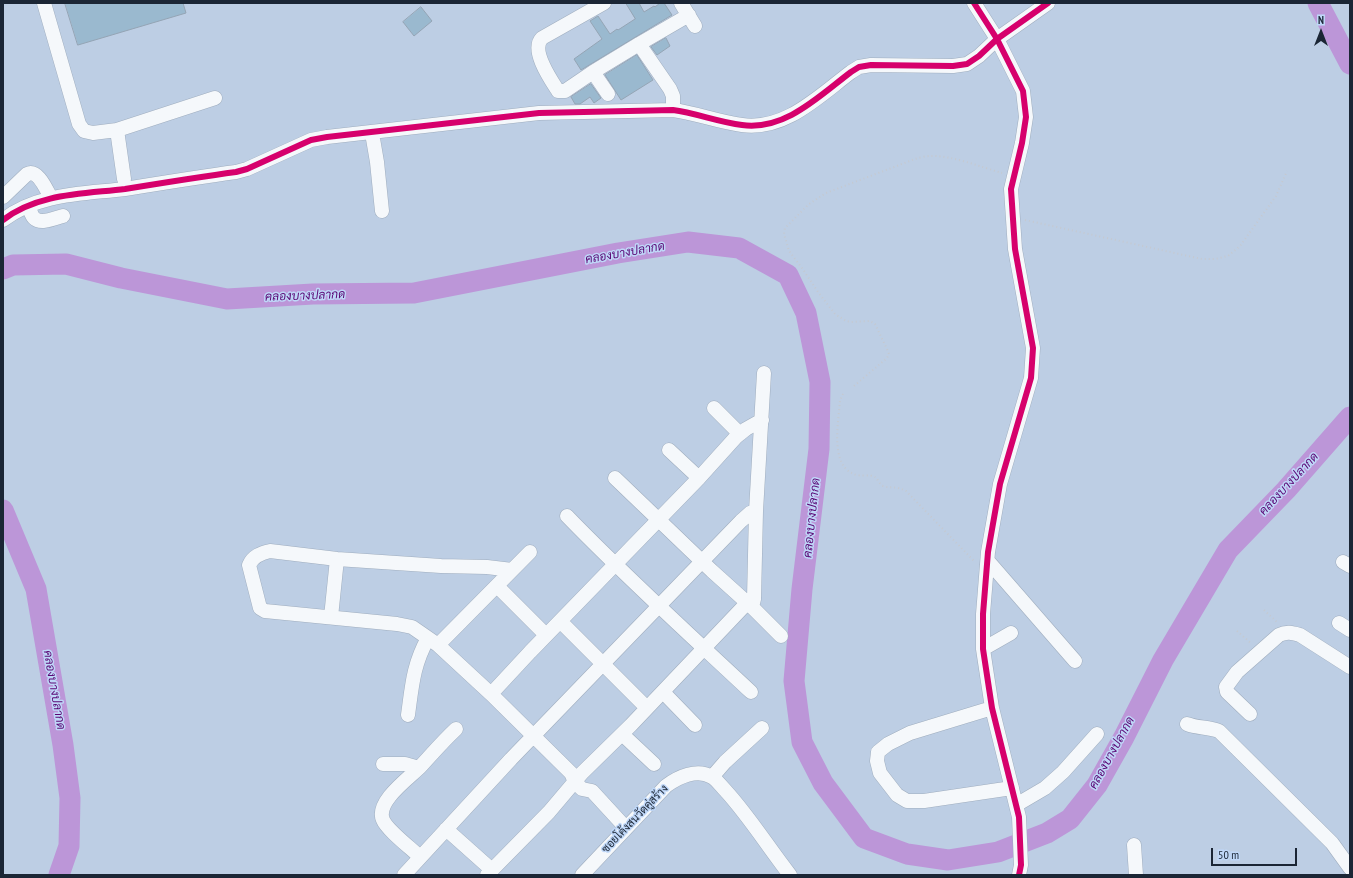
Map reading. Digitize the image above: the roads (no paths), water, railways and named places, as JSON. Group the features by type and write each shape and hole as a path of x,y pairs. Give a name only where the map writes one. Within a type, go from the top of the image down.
{"street":[{"path":"44,3 79,124 84,131 93,133 117,130 215,98"},
{"path":"604,3 542,38 539,44 542,64 558,92 565,91 639,44 692,20 681,3"},
{"path":"974,3 997,39 1023,91 1026,117 1022,143 1011,189 1015,249 1033,348 1031,378 1000,484 987,567 983,614 983,649 992,708 1017,811 1020,870"},
{"path":"3,202 9,216 28,206 51,198 124,189 236,172 260,165 311,140 372,133 405,127 539,113 673,110 742,125 770,124 783,120 859,67 871,65 953,66 967,64 979,56 997,39 1048,3"},
{"path":"639,44 670,89 673,110"},
{"path":"593,72 608,94"},
{"path":"117,130 124,179"},
{"path":"372,133 377,162 382,211"},
{"path":"3,197 30,172 34,173 39,178 51,198"},
{"path":"28,206 34,217 38,220 46,221 63,216"},
{"path":"446,829 489,872 549,812 576,776 622,734 704,648 750,605 754,599 756,511 764,373"},
{"path":"714,408 740,434"},
{"path":"491,694 740,434 762,420"},
{"path":"669,450 699,478"},
{"path":"616,478 781,636"},
{"path":"404,875 511,759 740,521 750,513 756,511"},
{"path":"567,516 614,564 750,692"},
{"path":"512,570 487,567 441,566 337,559 270,551 263,552 255,557 251,560 249,565 260,608 265,611 397,624 412,628 433,642 491,694 576,776 591,782 592,791 626,828"},
{"path":"408,715 413,676 419,653 497,586 530,552"},
{"path":"330,617 337,559"},
{"path":"987,567 1075,661"},
{"path":"497,586 546,635"},
{"path":"560,621 647,708"},
{"path":"1250,714 1228,692 1226,687 1236,672 1284,632 1300,635 1350,667"},
{"path":"983,649 1011,633"},
{"path":"663,692 695,725"},
{"path":"992,708 910,733 888,744 878,752 877,761 880,773 897,796 907,801 924,801 1012,788"},
{"path":"1186,724 1191,726 1210,727 1219,730 1332,843 1350,868"},
{"path":"762,728 725,762 712,777 732,797 790,875"},
{"path":"420,857 383,821 381,813 387,801 399,786 456,729"},
{"path":"622,734 654,764"},
{"path":"1017,811 1063,772 1097,734"},
{"path":"383,764 405,764 418,768"},
{"name":"ซอยโค้งสนวัดคู่สร้าง","path":"582,875 666,786 685,775 696,773 712,777"},
{"path":"1134,845 1136,875"}],"waterway":[{"name":"คลองบางปลากด","path":"1318,3 1350,64"},
{"name":"คลองบางปลากด","path":"3,269 13,265 66,264 121,278 227,299 313,294 414,293 618,253 688,242 739,248 788,275 806,313 820,382 819,449 802,589 794,681 802,742 823,783 864,838 907,854 948,860 998,852 1047,833 1070,819 1097,785 1124,737 1163,660 1228,550 1286,490 1350,417"},
{"name":"คลองบางปลากด","path":"3,510 36,589 63,745 70,798 69,846 59,875"}]}
